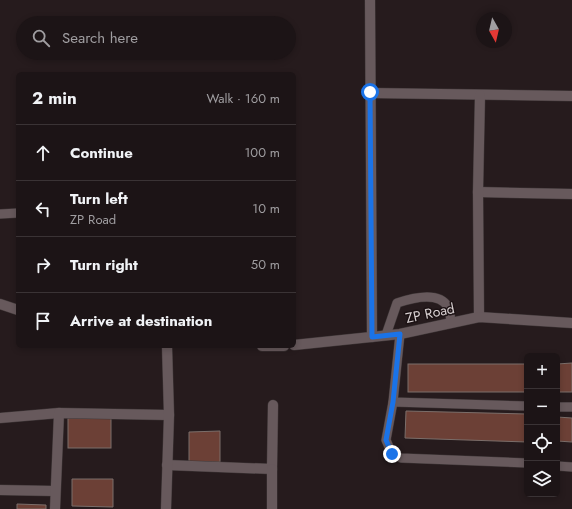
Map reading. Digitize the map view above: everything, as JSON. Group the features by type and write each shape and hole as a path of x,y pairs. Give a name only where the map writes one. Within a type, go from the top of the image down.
{"street":[{"path":"370,0 372,337"},
{"path":"370,92 572,96"},
{"path":"479,317 478,192 480,95"},
{"path":"478,192 572,194"},
{"path":"0,304 16,309"},
{"name":"ZP Road","path":"296,345 400,334 479,317 572,323"},
{"path":"166,509 169,415 167,348"},
{"path":"272,509 273,405"},
{"path":"0,418 59,414 169,415"},
{"path":"55,509 59,414"},
{"path":"167,465 272,470"},
{"path":"0,490 55,491"}],"lane":[{"path":"0,214 16,213"},
{"path":"386,335 397,303 406,300 435,297 444,302 449,309 451,323"},
{"path":"400,334 393,402 386,440 392,454 401,458 524,463"},
{"path":"393,402 524,406"},
{"path":"560,407 572,408"},
{"path":"560,466 572,467"}],"building":[{"path":"572,363 572,392 560,392 560,364"},
{"path":"408,364 524,364 524,392 408,392"},
{"path":"406,411 524,414 524,442 405,438"},
{"path":"560,417 572,418 572,442 560,441"},
{"path":"68,418 111,418 111,448 68,448"},
{"path":"220,431 220,462 189,462 189,432"},
{"path":"72,479 113,479 113,507 72,506"},
{"path":"17,504 46,505 46,509 17,509"}],"route":[{"path":"370,92 372,337 400,334 393,402 386,440 388,448 392,454"}]}
